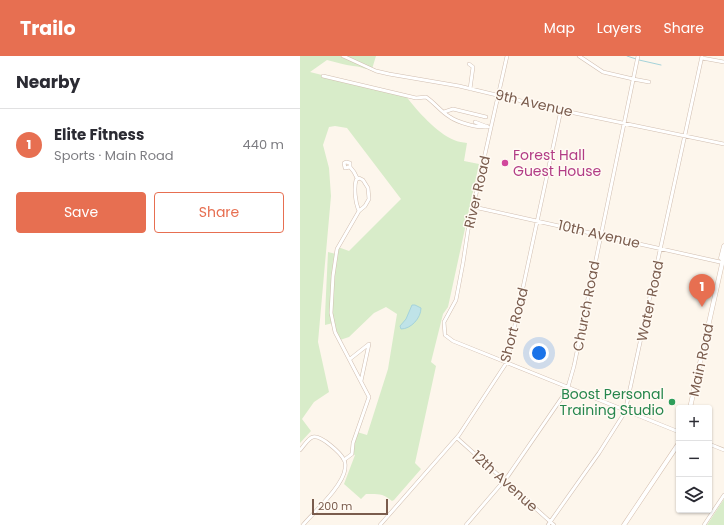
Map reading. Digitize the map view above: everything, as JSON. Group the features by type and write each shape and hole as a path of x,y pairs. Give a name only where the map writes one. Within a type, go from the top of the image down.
{"main road":[{"name":"Main Road","path":"722,262 724,246"},
{"name":"Main Road","path":"691,405 724,255"},
{"path":"624,525 676,447"}],"street":[{"name":"9th Avenue","path":"344,56 376,71 470,89 561,110 724,144"},
{"name":"River Road","path":"506,56 467,235 456,300 445,318 444,334 448,338 507,362"},
{"path":"579,56 605,72 649,82"},
{"name":"Church Road","path":"466,525 504,480 568,387 574,366 638,56"},
{"path":"702,57 724,62"},
{"name":"Water Road","path":"549,524 619,423 626,410 702,57"},
{"path":"468,64 473,67 470,89"},
{"path":"323,76 416,98 426,97 451,118 484,128 487,126 491,127"},
{"path":"444,112 451,109 486,116"},
{"name":"Short Road","path":"380,525 457,438 492,387 507,362 561,110"},
{"path":"473,124 476,118 474,113"},
{"path":"344,460 352,454 353,443 369,399 369,395 333,325 331,313 333,276 337,250 359,210 368,204 370,194 366,184 361,179 357,178 350,167"},
{"path":"357,178 355,183 356,202 359,210"},
{"name":"10th Avenue","path":"474,207 722,262"},
{"path":"350,359 369,344 361,381"},
{"path":"507,362 676,431"},
{"path":"300,450 311,438 318,437 325,441 344,460 345,470 336,487 303,525"},
{"name":"12th Avenue","path":"457,438 504,480 549,524 554,525"},
{"path":"712,445 724,450"},
{"path":"704,525 724,495"}],"green space":[{"path":"300,56 376,56 372,69 327,60 310,72 406,96 434,127 456,141 467,143 464,161 479,164 448,307 443,314 431,362 436,366 415,463 421,469 392,501 383,495 377,494 366,494 361,499 344,484 355,455 352,454 357,432 367,435 388,369 397,314 386,307 374,313 349,337 340,340 333,323 325,325 325,315 328,252 336,254 338,247 349,251 401,199 347,128 335,126 329,127 323,145 329,168 331,196 318,342 329,392 314,402 302,419 311,431 300,443"},
{"path":"724,499 724,525 707,525"}],"water":[{"path":"412,305 421,308 421,312 412,325 405,329 401,329 400,326 406,319"}],"waterway":[{"path":"627,56 636,59"},
{"path":"639,60 661,65"}],"place":[{"name":"Forest Hall Guest House","path":"505,163"},
{"name":"Elite Fitness","path":"702,307"},
{"name":"Boost Personal Training Studio","path":"672,402"}]}
